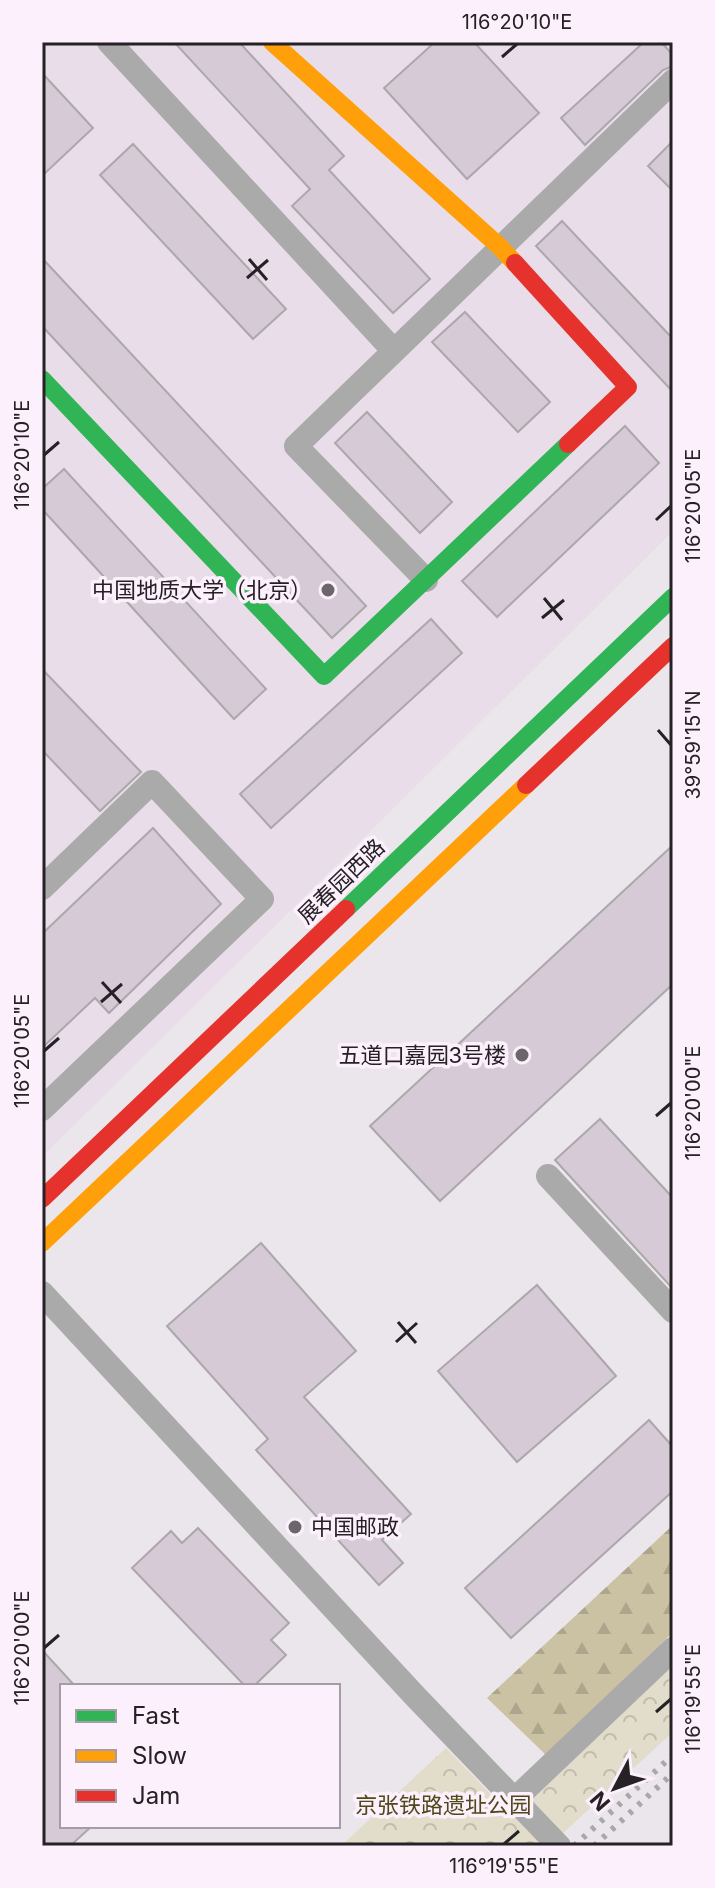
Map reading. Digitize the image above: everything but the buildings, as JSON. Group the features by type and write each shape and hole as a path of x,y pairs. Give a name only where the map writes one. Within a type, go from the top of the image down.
{"main road":[{"path":"42,379 324,676 628,387 500,247 272,42"},
{"name":"展春园西路","path":"42,1199 673,597"},
{"path":"42,1243 673,646"}],"street":[{"path":"109,42 394,351"},
{"path":"426,580 296,446 673,81"},
{"path":"42,888 152,782 262,899 42,1109"},
{"path":"548,1176 673,1311"},
{"path":"42,1293 424,1707 559,1846"},
{"path":"514,1800 673,1649"}],"shaded area":[{"name":"中国地质大学（北京）","path":"42,42 673,42 673,531 42,1157"}],"green space":[{"path":"673,1525 673,1632 546,1755 487,1698"},
{"name":"京张铁路遗址公园","path":"673,1662 673,1732 549,1846 341,1846 446,1748 510,1814"}],"railway":[{"path":"574,1846 673,1755"},
{"path":"594,1846 673,1773"}],"traffic: fast":[{"path":"42,379 324,676 568,444"},
{"path":"346,909 673,597"}],"traffic: slow":[{"path":"272,42 515,263"},
{"path":"42,1243 526,785"}],"traffic: jam":[{"path":"515,263 628,387 568,444"},
{"path":"526,785 673,646"},
{"path":"42,1199 346,909"}],"place":[{"name":"中国地质大学（北京）","path":"328,590"},
{"name":"五道口嘉园3号楼","path":"522,1055"},
{"name":"中国邮政","path":"295,1527"}]}
